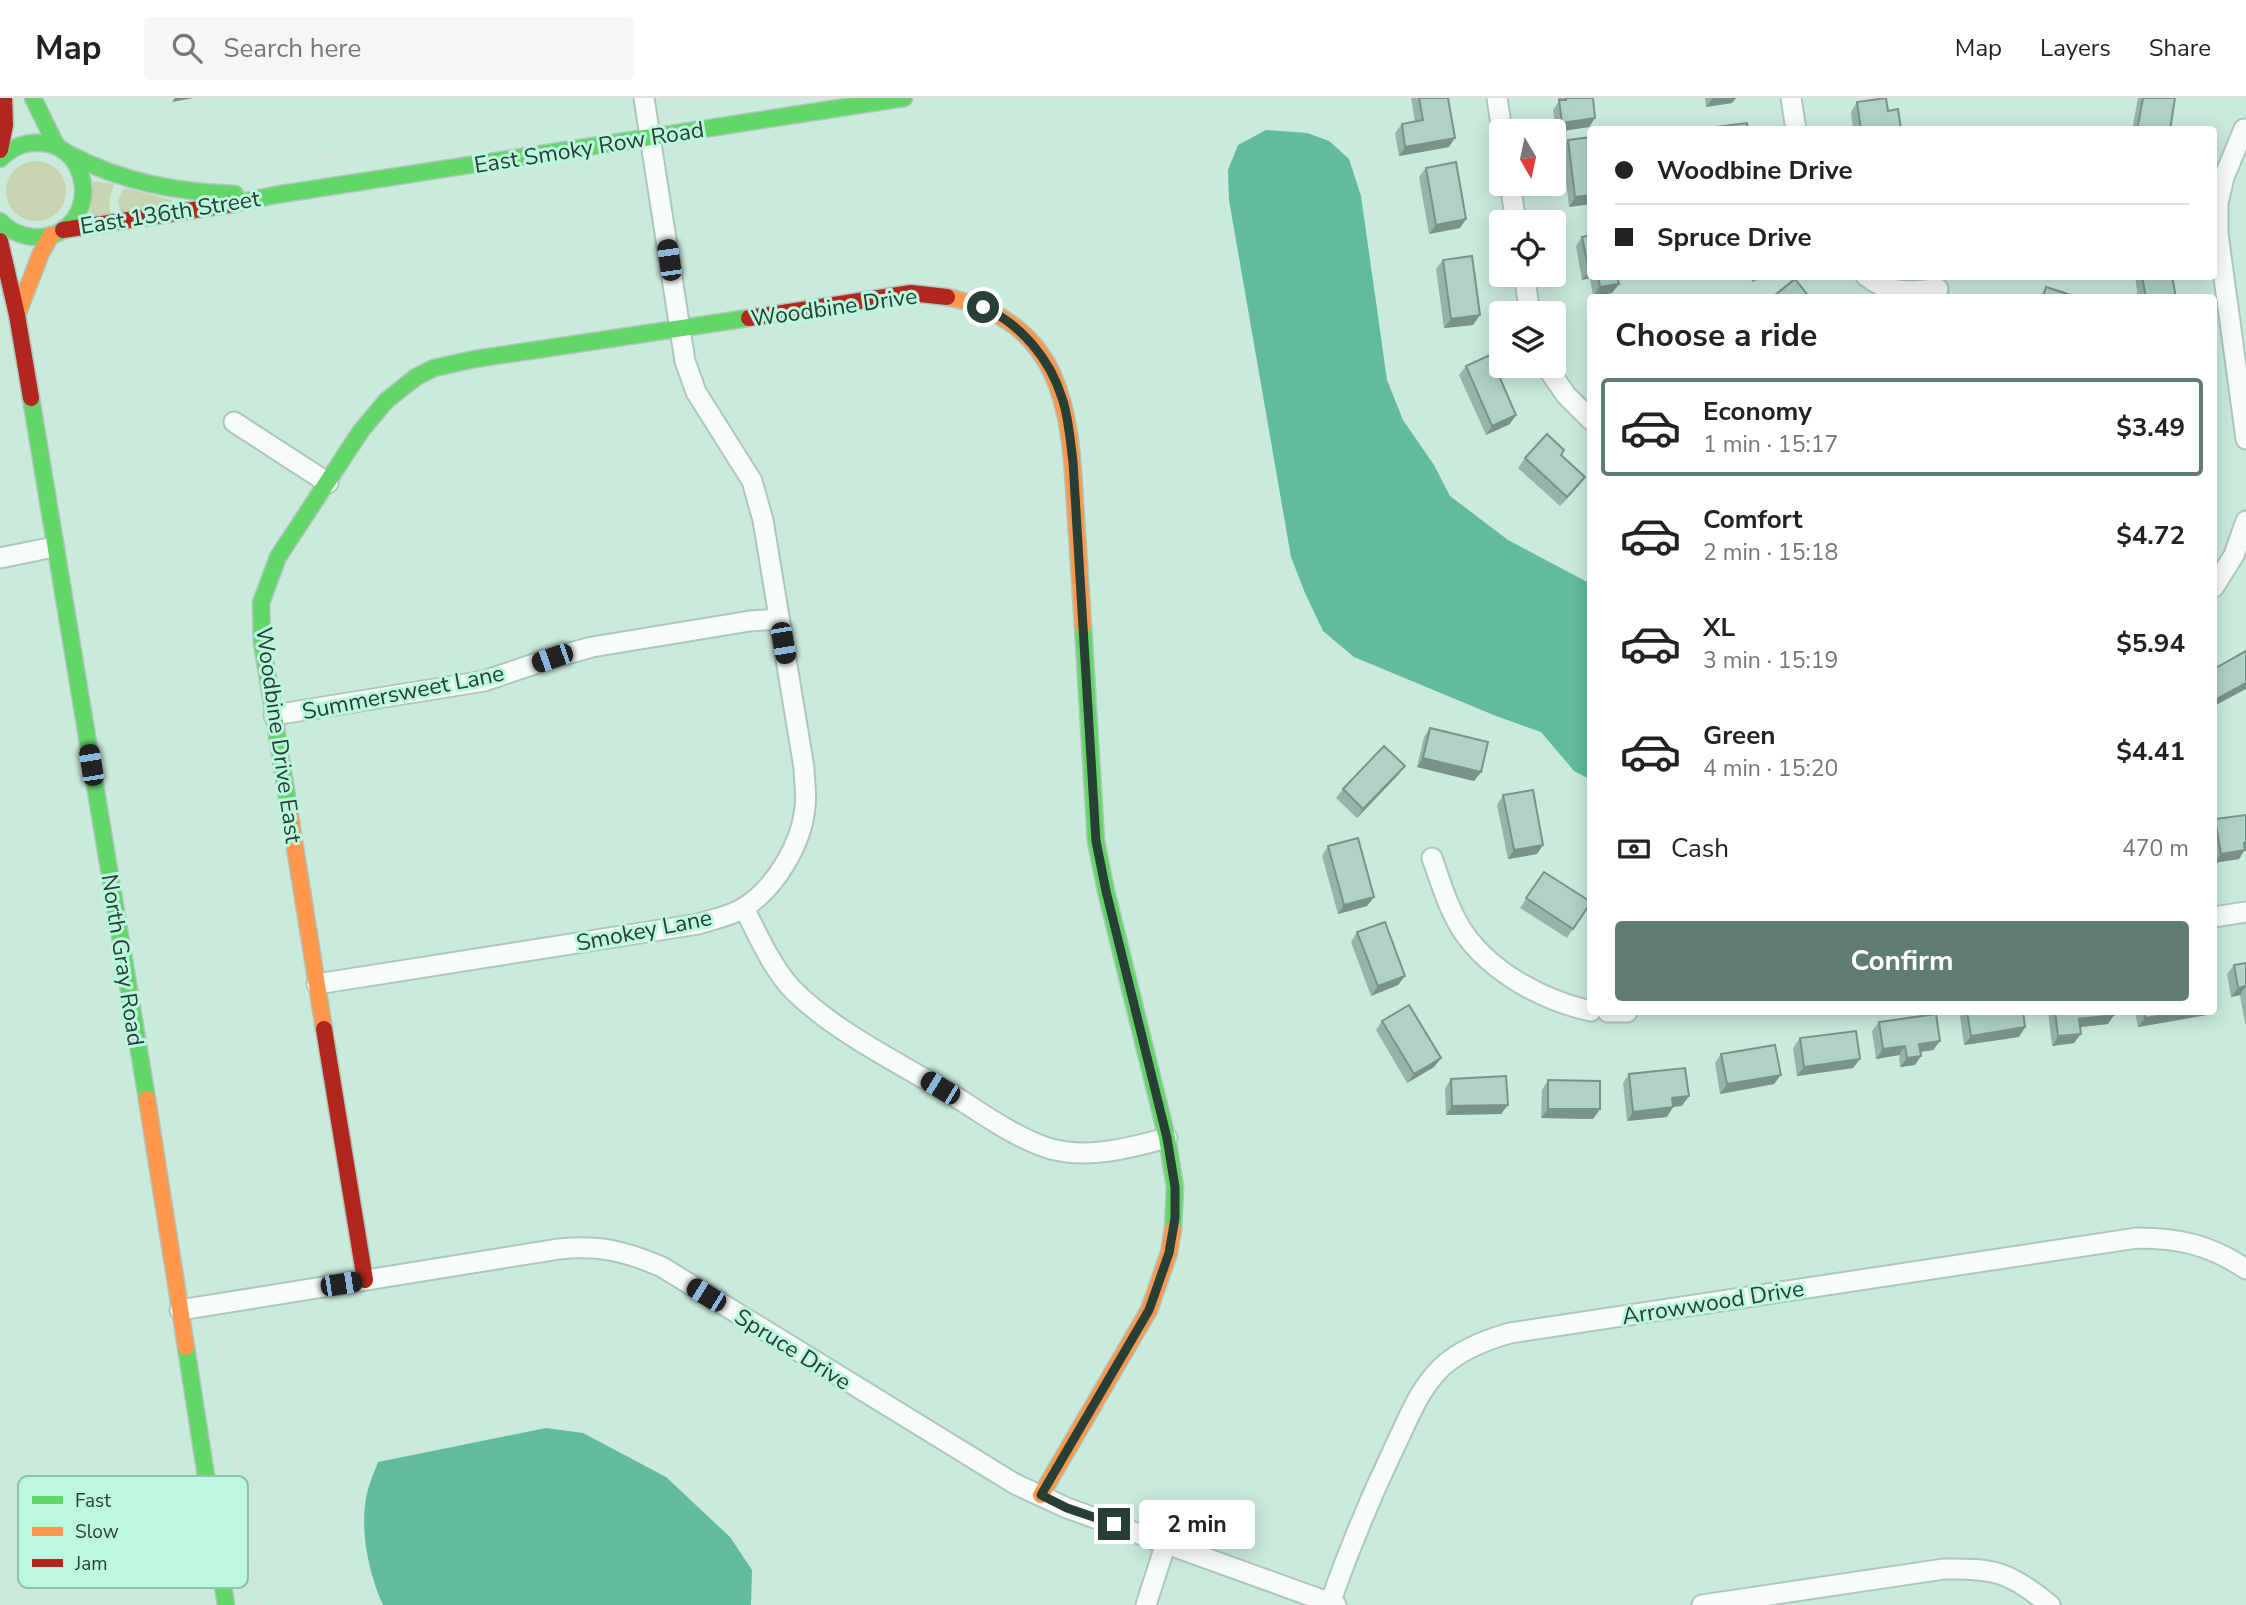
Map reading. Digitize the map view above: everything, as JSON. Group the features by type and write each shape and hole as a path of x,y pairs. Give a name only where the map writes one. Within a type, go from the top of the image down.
{"street":[{"path":"0,150 5,125 4,98"},
{"path":"17,315 41,253 77,214 84,193 83,179 77,165 63,150 33,98"},
{"name":"East Smoky Row Road","path":"275,195 904,98"},
{"path":"1497,98 1500,119"},
{"path":"1791,98 1795,126"},
{"name":"Smokey Lane","path":"317,984 698,924 744,908 775,880 788,860 805,808 804,768 762,520 752,481 696,392 685,361 645,104"},
{"path":"2244,129 2224,177 2218,203 2218,234 2246,439"},
{"path":"0,159 17,146 30,142 44,143 63,150"},
{"name":"East 136th Street","path":"63,150 94,169 165,190 275,195"},
{"name":"East 136th Street","path":"0,221 14,232 39,238 275,195"},
{"name":"North Gray Road","path":"0,241 17,315 206,1476"},
{"path":"1871,280 1893,292 1938,289"},
{"name":"Woodbine Drive","path":"679,328 911,293 939,294 968,300 1008,321 1025,336 1049,368 1063,400 1073,462 1096,841 1167,1138 1175,1187 1175,1218 1169,1253 1149,1310 1041,1495"},
{"name":"Woodbine Drive East","path":"365,1280 262,642 261,603 278,557 361,432 386,401 404,386 434,368 475,359 679,328"},
{"path":"1554,378 1566,395 1587,416"},
{"path":"234,422 328,483"},
{"path":"2217,582 2234,555 2246,521"},
{"path":"0,558 54,547"},
{"name":"Summersweet Lane","path":"274,715 484,681 592,647 779,618"},
{"path":"1432,858 1464,933 1493,965 1521,984 1563,1003 1587,1010"},
{"path":"744,908 791,988 821,1016 1012,1131 1050,1148 1077,1152 1118,1150 1167,1138"},
{"path":"2217,917 2246,912"},
{"name":"Arrowwood Drive","path":"1333,1604 1372,1493 1426,1384 1442,1367 1485,1340 1510,1333 2137,1238 2164,1238 2193,1244 2224,1254 2246,1269"},
{"name":"Spruce Drive","path":"180,1310 559,1249 583,1246 620,1251 662,1268 990,1470 1067,1508 1333,1604"},
{"path":"1146,1605 1166,1543"},
{"path":"1702,1605 1944,1569 1979,1568 2003,1574 2027,1586 2050,1605"}],"path":[{"path":"236,176 321,157 360,157 401,147 513,132 645,104 708,98"},
{"path":"125,245 159,242"},
{"path":"52,278 76,261 108,248"},
{"path":"53,396 71,437 89,564 87,596"},
{"path":"89,609 108,675 121,775 121,803"},
{"path":"123,824 138,864 158,992 156,1021"},
{"path":"159,1048 173,1085 183,1142 183,1183"},
{"path":"187,1214 211,1290"},
{"path":"216,1321 235,1476"},
{"path":"248,1553 255,1575 259,1605"}],"shaded area":[{"path":"1266,130 1307,133 1329,141 1349,159 1361,196 1387,380 1403,420 1434,465 1450,496 1508,540 1587,582 1587,778 1574,771 1541,732 1354,657 1323,631 1291,557 1229,200 1228,170 1238,145"},
{"path":"30,161 42,161 61,174 66,191 64,203 53,216 42,221 30,221 11,208 6,197 6,185 19,166"},
{"path":"93,181 114,184 109,200 111,216 90,215"},
{"path":"124,188 172,200 172,208 121,216 118,201"},
{"path":"546,1428 583,1433 666,1477 730,1537 752,1570 751,1605 383,1605 370,1567 364,1525 367,1493 378,1462"}],"building":[{"path":"1419,98 1448,98 1455,138 1405,147 1402,124 1423,120"},
{"path":"1593,98 1595,118 1566,122 1566,119 1561,119 1559,100"},
{"path":"1886,98 1888,111 1898,109 1901,126 1860,126 1857,102"},
{"path":"2143,98 2175,98 2171,126 2138,126"},
{"path":"1747,123 1747,126 1723,126"},
{"path":"1587,138 1587,196 1575,197 1568,140"},
{"path":"1456,162 1466,219 1436,225 1426,168"},
{"path":"1587,236 1587,261 1582,237"},
{"path":"1472,256 1480,315 1451,319 1443,260"},
{"path":"1599,280 1618,280 1619,284 1600,287"},
{"path":"1796,280 1807,294 1776,294"},
{"path":"2143,280 2173,280 2175,294 2145,294"},
{"path":"2046,287 2068,294 2044,294"},
{"path":"1489,355 1489,378 1500,378 1516,415 1492,426 1466,366"},
{"path":"1547,434 1564,450 1561,455 1585,477 1567,497 1525,458"},
{"path":"2246,651 2246,683 2217,699 2217,667"},
{"path":"1430,728 1488,742 1481,772 1423,758"},
{"path":"1384,746 1405,766 1363,809 1343,789"},
{"path":"1533,790 1543,845 1514,850 1503,795"},
{"path":"2246,815 2245,850 2221,854 2217,819"},
{"path":"1358,838 1374,897 1344,905 1328,846"},
{"path":"1544,872 1587,899 1587,908 1573,929 1526,898"},
{"path":"1385,922 1405,976 1378,986 1357,932"},
{"path":"2246,963 2246,986 2238,988 2234,965"},
{"path":"1409,1005 1441,1058 1414,1074 1382,1021"},
{"path":"1936,1015 1940,1041 1919,1044 1921,1056 1907,1058 1905,1046 1883,1049 1879,1022"},
{"path":"1968,1015 2023,1015 2025,1027 1971,1036"},
{"path":"2055,1015 2114,1015 2079,1019 2081,1034 2058,1036"},
{"path":"1856,1031 1860,1059 1804,1067 1800,1038"},
{"path":"1775,1045 1781,1075 1727,1084 1721,1054"},
{"path":"1685,1068 1689,1096 1672,1098 1673,1107 1633,1112 1629,1074"},
{"path":"1506,1076 1508,1105 1452,1106 1451,1079"},
{"path":"1548,1080 1600,1081 1600,1109 1548,1109"}],"traffic: fast":[{"path":"33,98 57,147"},
{"path":"233,204 275,195 904,98"},
{"path":"0,159 16,147 28,143 49,144 69,155 76,164 83,185 83,196 75,218 49,236 18,233 0,221"},
{"path":"69,154 109,172 150,184 235,194"},
{"path":"290,816 262,642 261,603 278,557 361,431 386,401 416,377 434,368 475,359 749,318"},
{"path":"31,398 147,1099"},
{"path":"1083,626 1096,841 1167,1138 1175,1187 1173,1229"},
{"path":"186,1347 206,1476"},
{"path":"223,1588 226,1605"}],"traffic: slow":[{"path":"17,315 41,253 51,235"},
{"path":"947,297 985,309 1014,326 1036,347 1051,372 1062,401 1069,433 1083,626"},
{"path":"290,816 324,1029"},
{"path":"147,1099 186,1347"},
{"path":"1041,1495 1149,1310 1169,1253 1173,1229"}],"traffic: jam":[{"path":"0,150 5,125 4,98"},
{"path":"63,230 233,204"},
{"path":"0,241 17,315 31,398"},
{"path":"749,318 911,293 947,297"},
{"path":"324,1029 365,1280"}],"route":[{"path":"983,307 1008,321 1025,336 1055,378 1063,400 1073,462 1096,841 1167,1138 1175,1187 1175,1218 1169,1253 1149,1310 1041,1495 1067,1508 1114,1524"}]}
